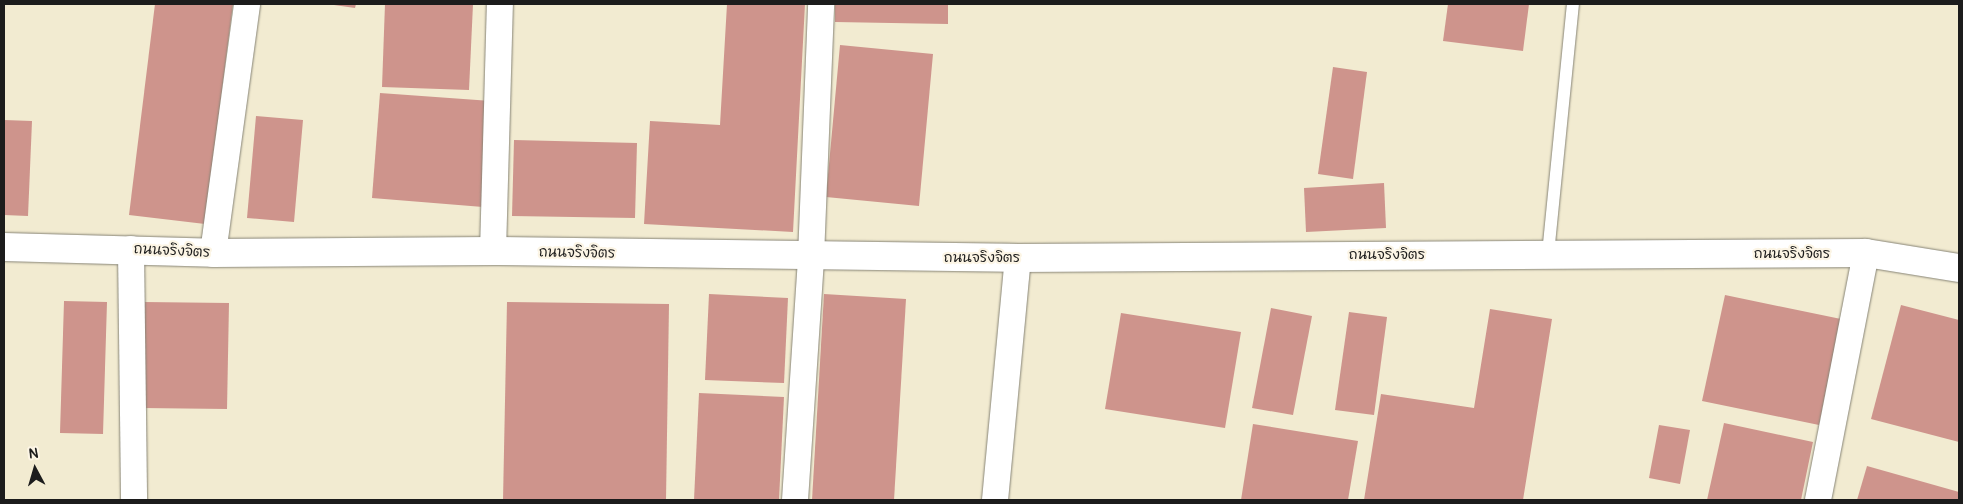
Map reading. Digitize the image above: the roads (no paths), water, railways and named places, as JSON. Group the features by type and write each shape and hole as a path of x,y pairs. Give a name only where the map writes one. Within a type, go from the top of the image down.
{"street":[{"path":"213,253 247,4"},
{"path":"493,251 500,4"},
{"path":"795,500 811,257 821,4"},
{"name":"ถนนจริงจิตร","path":"4,247 131,249 213,253 493,251 811,257 1018,258 1866,253 1959,268"},
{"path":"131,249 134,500"},
{"path":"1818,500 1866,253"},
{"path":"996,500 1018,258"}],"lane":[{"path":"1548,254 1573,4"}]}
